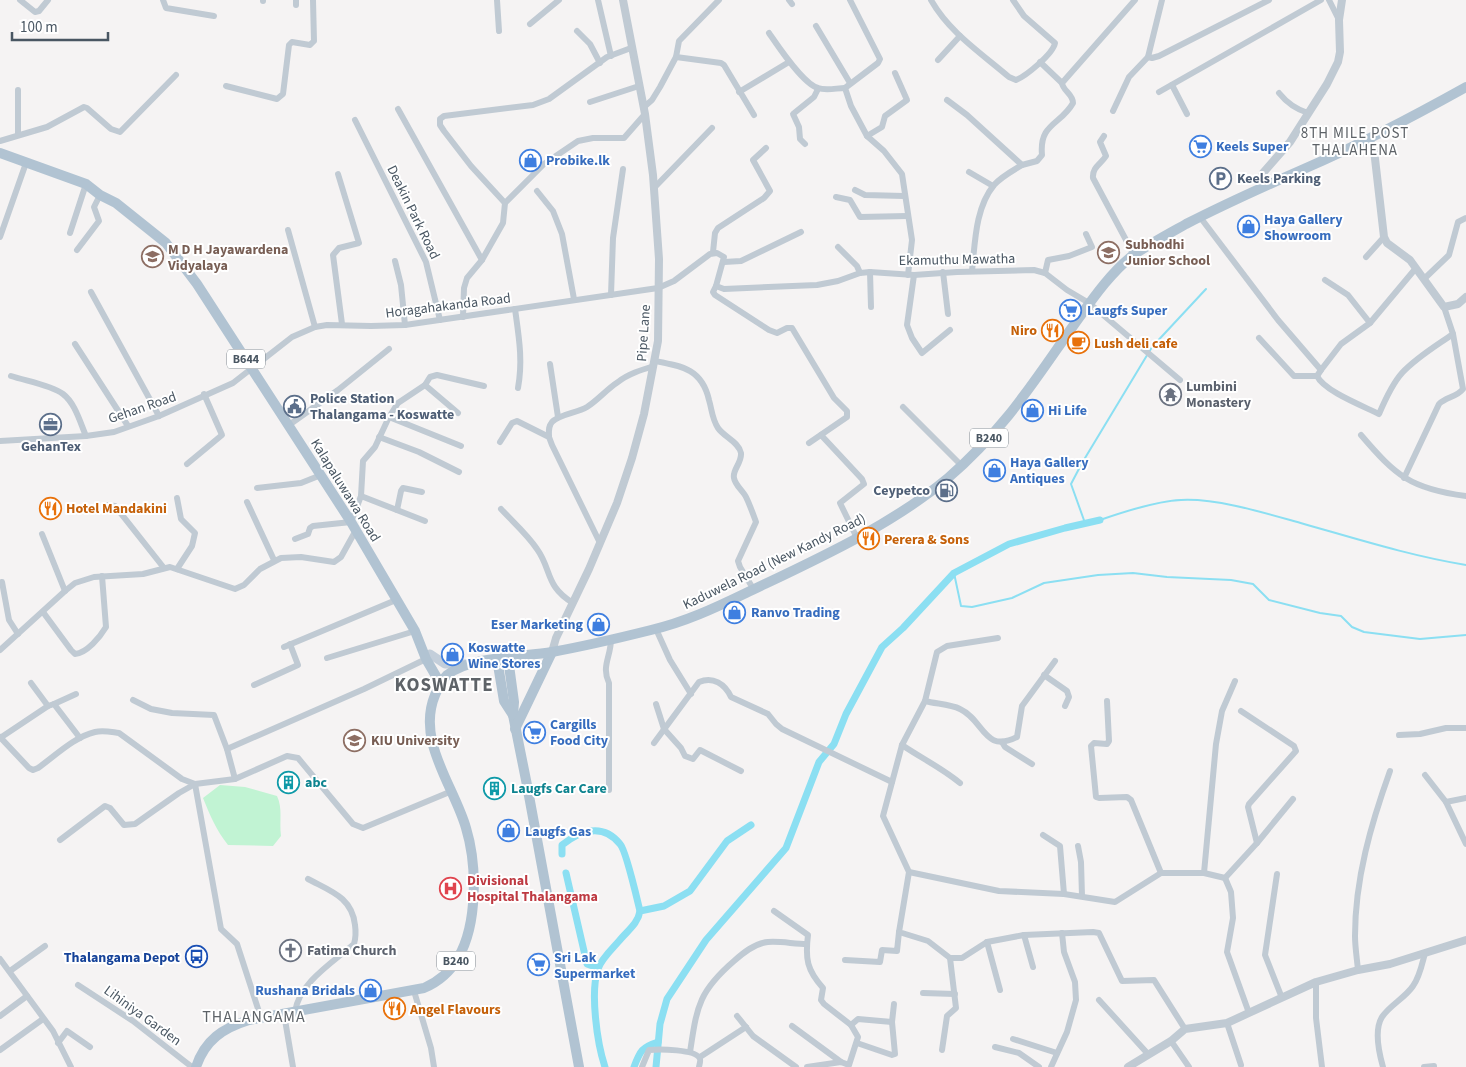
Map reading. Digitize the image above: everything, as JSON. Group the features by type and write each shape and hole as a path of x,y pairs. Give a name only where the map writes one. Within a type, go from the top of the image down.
{"main road":[{"name":"Kaduwela Road (New Kandy Road)","path":"442,681 456,669 472,664 552,652 656,629 694,617 754,590 857,538 915,503 962,466 1012,412 1089,303 1109,278 1134,255 1200,217 1369,139 1465,89"},
{"name":"Kalapaluwawa Road","path":"0,153 86,184 100,195 116,203 166,243 197,284 290,425 353,526 442,681"},
{"path":"515,729 552,652"},
{"path":"428,656 445,664 472,664"},
{"path":"503,658 514,702 512,715 580,1067"},
{"name":"B240","path":"194,1067 204,1048 215,1036 240,1023 414,991 432,984 448,972 462,950 469,928 472,859 467,830 435,753 430,724 432,702 442,681"}],"street":[{"path":"20,0 35,12 39,11 48,0"},
{"path":"163,0 166,8 214,16"},
{"path":"226,86 277,99 283,94 289,45 292,42 310,45 314,41 312,0"},
{"path":"496,0 499,31"},
{"path":"530,24 559,0"},
{"path":"598,0 611,56"},
{"name":"Pipe Lane","path":"552,652 556,638 617,503 632,458 658,341 659,259 654,188 644,110 623,0"},
{"path":"463,316 464,288 467,278 482,260 503,223 505,203 550,158 578,141 593,138 624,138 660,87 676,56 679,41 683,35 710,11 719,0"},
{"path":"769,33 789,62 808,83 818,88 848,85 878,63 880,59 850,0"},
{"path":"931,0 943,19 960,36 1013,80 1023,77 1054,49 1055,44 1024,16 1013,0"},
{"path":"1062,83 1135,0"},
{"path":"1113,111 1129,77 1148,57 1162,0"},
{"path":"1148,57 1159,56 1260,2 1269,0"},
{"path":"1159,92 1321,0"},
{"path":"1329,0 1339,20"},
{"path":"1260,188 1263,173 1290,142 1327,84 1338,62 1340,52 1339,20 1342,0"},
{"path":"816,26 848,85 851,106 867,136 884,151 902,174 912,240 907,325 912,338 922,353 950,330"},
{"path":"577,32 590,44 600,63"},
{"path":"938,60 960,36"},
{"path":"505,203 471,166 444,131 440,125 440,120 444,116 533,106 549,99 611,56 631,48"},
{"path":"676,56 724,65 754,115"},
{"path":"739,92 789,62"},
{"path":"972,271 978,220 988,194 993,186 1002,178 1022,165 1040,159 1042,155 1040,144 1043,137 1049,127 1072,105 1072,96 1062,83 1040,62"},
{"path":"867,136 882,127 885,116 907,100 895,73"},
{"path":"0,141 47,126 84,107 111,128 120,132 176,75"},
{"path":"1172,85 1187,114"},
{"path":"590,102 640,86"},
{"path":"805,144 800,138 800,127 793,114 814,97 818,88"},
{"path":"18,90 18,135"},
{"path":"1279,93 1287,103 1300,111 1308,113"},
{"path":"947,100 967,114 1022,165"},
{"path":"398,109 482,260"},
{"name":"Deakin Park Road","path":"355,120 426,262 440,320"},
{"path":"654,188 712,128"},
{"path":"1104,136 1100,142 1106,156 1096,167 1093,178 1134,255"},
{"path":"1369,139 1374,150 1384,237 1387,243 1410,260 1444,307 1453,334 1463,389 1460,393 1443,400 1439,404 1404,478"},
{"path":"713,252 715,233 718,228 764,198 770,191 753,160 766,148"},
{"path":"0,237 26,163"},
{"path":"611,295 613,238 623,169"},
{"path":"969,172 993,186"},
{"path":"338,174 359,243 339,248 333,255 342,324"},
{"path":"70,233 86,184"},
{"path":"856,190 865,194 904,196"},
{"path":"537,191 553,211 562,234 574,299"},
{"path":"77,250 99,220 94,207 100,195"},
{"path":"836,196 850,200 860,217 907,216"},
{"path":"1200,217 1319,373"},
{"path":"1424,279 1449,255 1458,222 1466,218"},
{"path":"288,230 315,327"},
{"path":"724,262 742,261 801,232"},
{"path":"1086,234 1092,247 1069,256 1048,260 1045,273 1067,290 1089,303 1180,380"},
{"path":"1366,257 1384,237"},
{"path":"838,247 857,266 860,273"},
{"path":"713,252 722,256 724,262 713,292 715,295 769,330 776,333 790,328 798,336 828,390 847,411 846,417 809,443"},
{"path":"658,288 674,281 713,252"},
{"path":"395,261 401,285 405,325"},
{"path":"1416,268 1370,323 1341,344 1319,373 1319,381 1379,414 1391,389 1402,373 1453,334"},
{"name":"Ekamuthu Mawatha","path":"716,286 724,289 817,285 870,272 911,275 943,272 1034,270 1045,273"},
{"path":"870,272 871,307"},
{"path":"943,272 948,314"},
{"path":"1325,280 1348,295 1370,323"},
{"name":"Horagahakanda Road","path":"252,368 292,337 315,327 342,324 371,326 405,325 658,288"},
{"path":"91,292 159,416"},
{"path":"1444,307 1458,304 1466,297"},
{"path":"515,309 521,352 518,388"},
{"path":"1259,338 1294,376 1319,373"},
{"path":"75,344 128,426"},
{"path":"290,425 338,390 389,348"},
{"path":"550,364 558,417"},
{"path":"600,543 552,445 548,428 550,423 558,417 587,407 619,381 654,364 678,365 690,370 698,377 709,400 714,421 720,431 738,447 741,456 734,473 734,480 746,496 756,522 738,561 754,590"},
{"name":"Gehan Road","path":"0,442 86,436 114,432 190,403 204,394 232,382 252,368"},
{"path":"0,650 65,591 84,580 102,576 143,574 170,567 235,589 244,585 260,569 281,558 301,557 334,562 341,557 353,526 361,496 363,461 375,446 398,403 425,385 430,377 437,375 484,386"},
{"path":"11,376 55,390 64,395 74,408 86,436"},
{"path":"425,385 458,413"},
{"path":"187,464 222,435 204,394"},
{"path":"903,408 962,466"},
{"path":"389,417 461,446"},
{"path":"500,442 512,423 517,420 549,437"},
{"path":"821,434 862,479 864,484 840,503 857,538"},
{"path":"1361,435 1384,462 1404,478 1427,489 1466,496"},
{"path":"379,438 419,452 459,472"},
{"path":"257,488 301,483 321,475"},
{"path":"397,510 403,488 422,492"},
{"path":"361,496 426,521"},
{"path":"177,498 181,519 195,533 192,546 177,569"},
{"path":"247,502 274,560"},
{"path":"107,505 115,506 164,568"},
{"path":"501,509 538,550 555,587 562,595 573,602"},
{"path":"295,539 308,534 313,526 353,526"},
{"path":"42,534 65,591"},
{"path":"43,612 71,650 75,654 80,653 102,635 106,628 102,576"},
{"path":"2,582 9,620 18,634"},
{"path":"254,685 298,665 287,646 396,600"},
{"path":"656,629 670,660 691,694"},
{"path":"328,658 415,631"},
{"path":"845,960 880,962 882,950 897,950 909,872 883,816 902,745 925,701 937,652 947,646 998,638"},
{"path":"610,639 611,649 605,667 605,676 609,683 610,790"},
{"path":"227,749 364,690 428,656"},
{"path":"925,701 961,709 987,736 998,742 1008,741 1017,737 1022,706 1055,661"},
{"path":"1044,676 1067,691 1069,697 1064,706"},
{"path":"654,744 700,682 706,678 713,679 728,689 731,697 768,714 782,729 892,782"},
{"path":"1204,873 1216,744 1222,711 1235,681"},
{"path":"31,683 80,738"},
{"path":"76,694 51,705 0,738 33,770 80,738 95,732 119,733 182,779 195,784"},
{"path":"133,700 151,709 214,715 227,749 235,779"},
{"path":"1107,701 1109,741 1107,744 1094,743 1091,746 1096,797 1127,797 1131,800 1160,874"},
{"path":"656,704 664,729 681,748 685,756 693,759 700,750 741,771"},
{"path":"1241,711 1294,746 1296,751 1248,807 1257,843"},
{"path":"1399,735 1420,734 1446,728 1466,728"},
{"path":"1002,742 1032,764"},
{"path":"902,745 922,759 946,771 960,783"},
{"path":"60,840 105,806 110,808 124,825 135,824 195,784 235,779 287,756 298,758 353,824 363,828 452,791"},
{"path":"1358,970 1355,935 1366,851 1373,818 1390,771"},
{"path":"1425,775 1446,802 1466,844"},
{"path":"195,784 221,929 237,944 261,1018"},
{"path":"1446,802 1466,798"},
{"path":"1225,878 1293,800"},
{"path":"1043,835 1060,846 1064,894"},
{"path":"1078,846 1081,862 1082,896"},
{"path":"909,872 999,891 1064,894 1115,902 1160,874 1204,873 1225,878"},
{"path":"1277,874 1264,955 1282,998"},
{"path":"1225,878 1231,892 1232,918 1227,952 1249,1013"},
{"path":"295,1012 297,1001 304,987 354,944 356,936 354,913 349,905 342,898 308,879"},
{"path":"774,911 806,932 808,935 808,968 823,988 821,1000 851,1025 858,1037 849,1066 792,1026"},
{"path":"900,932 928,940 950,958 962,958 987,942 1024,935 1099,933 1122,981 1154,980 1185,1029"},
{"path":"1051,1067 1067,1032 1076,1000 1075,982 1064,952 1062,933"},
{"path":"1024,935 1033,967"},
{"path":"1128,1067 1171,1041 1185,1029 1227,1023 1316,982 1358,970 1390,964 1466,940"},
{"path":"690,1052 696,1014 705,992 717,976 746,950 766,942 807,944"},
{"path":"987,942 1000,990"},
{"path":"10,971 45,946"},
{"path":"1383,1067 1379,1052 1379,1029 1382,1017 1413,987 1420,974 1425,953"},
{"path":"0,958 53,1031 71,1067"},
{"path":"942,1050 947,1016 956,1008 950,958"},
{"path":"1316,982 1316,1018 1322,1067"},
{"name":"Lihiniya Garden","path":"78,985 133,1021 194,1067"},
{"path":"414,991 431,1048 434,1067"},
{"path":"922,993 954,994"},
{"path":"0,1016 27,996"},
{"path":"1099,1000 1148,1054"},
{"path":"857,1043 892,1056 895,1054 892,1022 894,1004"},
{"path":"284,1014 293,1067"},
{"path":"737,1016 753,1036 796,1067"},
{"path":"0,1050 43,1019"},
{"path":"851,1025 858,1019 892,1022"},
{"path":"1227,1023 1241,1065"},
{"path":"700,1057 746,1027"},
{"path":"58,1044 67,1031 90,1047"},
{"path":"1013,1039 1057,1053"},
{"path":"1171,1041 1189,1067"},
{"path":"995,1047 1019,1052 1038,1067"},
{"path":"642,1067 649,1050 690,1052 700,1057"},
{"path":"699,1067 700,1057"},
{"path":"808,1067 841,1062"},
{"path":"1424,1067 1434,1066"}],"green space":[{"path":"220,785 245,787 277,796 280,810 281,836 273,846 228,845 217,828 203,798"}],"waterway":[{"path":"1085,523 1071,484 1152,347 1206,289"},
{"path":"1100,520 1161,502 1195,500 1259,511 1405,552 1466,565"},
{"path":"656,1067 660,1024 667,999 706,940 786,848 819,762 834,744 846,714 882,647 903,628 954,573 1009,544 1100,520"},
{"path":"954,573 961,606 972,607 1012,598 1044,583 1098,575 1133,573 1167,577 1231,580 1253,584 1269,600 1320,613 1341,616 1352,627 1364,632 1420,639 1466,635"},
{"path":"605,1067 599,1045 595,1004 596,979 602,962 635,924 640,911 664,906 690,891 727,841 751,825"},
{"path":"562,854 562,845 584,833 599,831 613,837 620,844 625,855 640,911"},
{"path":"566,873 587,964 598,968"},
{"path":"634,1067 642,1050 658,1042"}],"place":[{"name":"Keels Super","path":"1200,146"},
{"name":"Probike.lk","path":"530,160"},
{"name":"Keels Parking","path":"1221,178"},
{"name":"Haya Gallery Showroom","path":"1248,227"},
{"name":"Subhodhi Junior School","path":"1109,252"},
{"name":"M D H Jayawardena Vidyalaya","path":"152,257"},
{"name":"Laugfs Super","path":"1071,310"},
{"name":"Niro","path":"1053,330"},
{"name":"Lush deli cafe","path":"1078,343"},
{"name":"Lumbini Monastery","path":"1170,394"},
{"name":"Police Station Thalangama - Koswatte","path":"294,406"},
{"name":"Hi Life","path":"1032,410"},
{"name":"GehanTex","path":"51,424"},
{"name":"Haya Gallery Antiques","path":"994,470"},
{"name":"Ceypetco","path":"946,490"},
{"name":"Hotel Mandakini","path":"50,508"},
{"name":"Perera & Sons","path":"868,539"},
{"name":"Ranvo Trading","path":"735,612"},
{"name":"Eser Marketing","path":"599,624"},
{"name":"Koswatte Wine Stores","path":"452,655"},
{"name":"Cargills Food City","path":"534,732"},
{"name":"KIU University","path":"355,740"},
{"name":"abc","path":"289,782"},
{"name":"Laugfs Car Care","path":"495,788"},
{"name":"Laugfs Gas","path":"509,831"},
{"name":"Divisional Hospital Thalangama","path":"451,888"},
{"name":"Fatima Church","path":"291,950"},
{"name":"Thalangama Depot","path":"196,957"},
{"name":"Sri Lak Supermarket","path":"538,965"},
{"name":"Rushana Bridals","path":"371,990"},
{"name":"Angel Flavours","path":"394,1009"}],"district":[{"name":"8TH MILE POST THALAHENA","path":"1355,142"},
{"name":"KOSWATTE","path":"444,684"},
{"name":"THALANGAMA","path":"254,1016"}]}
